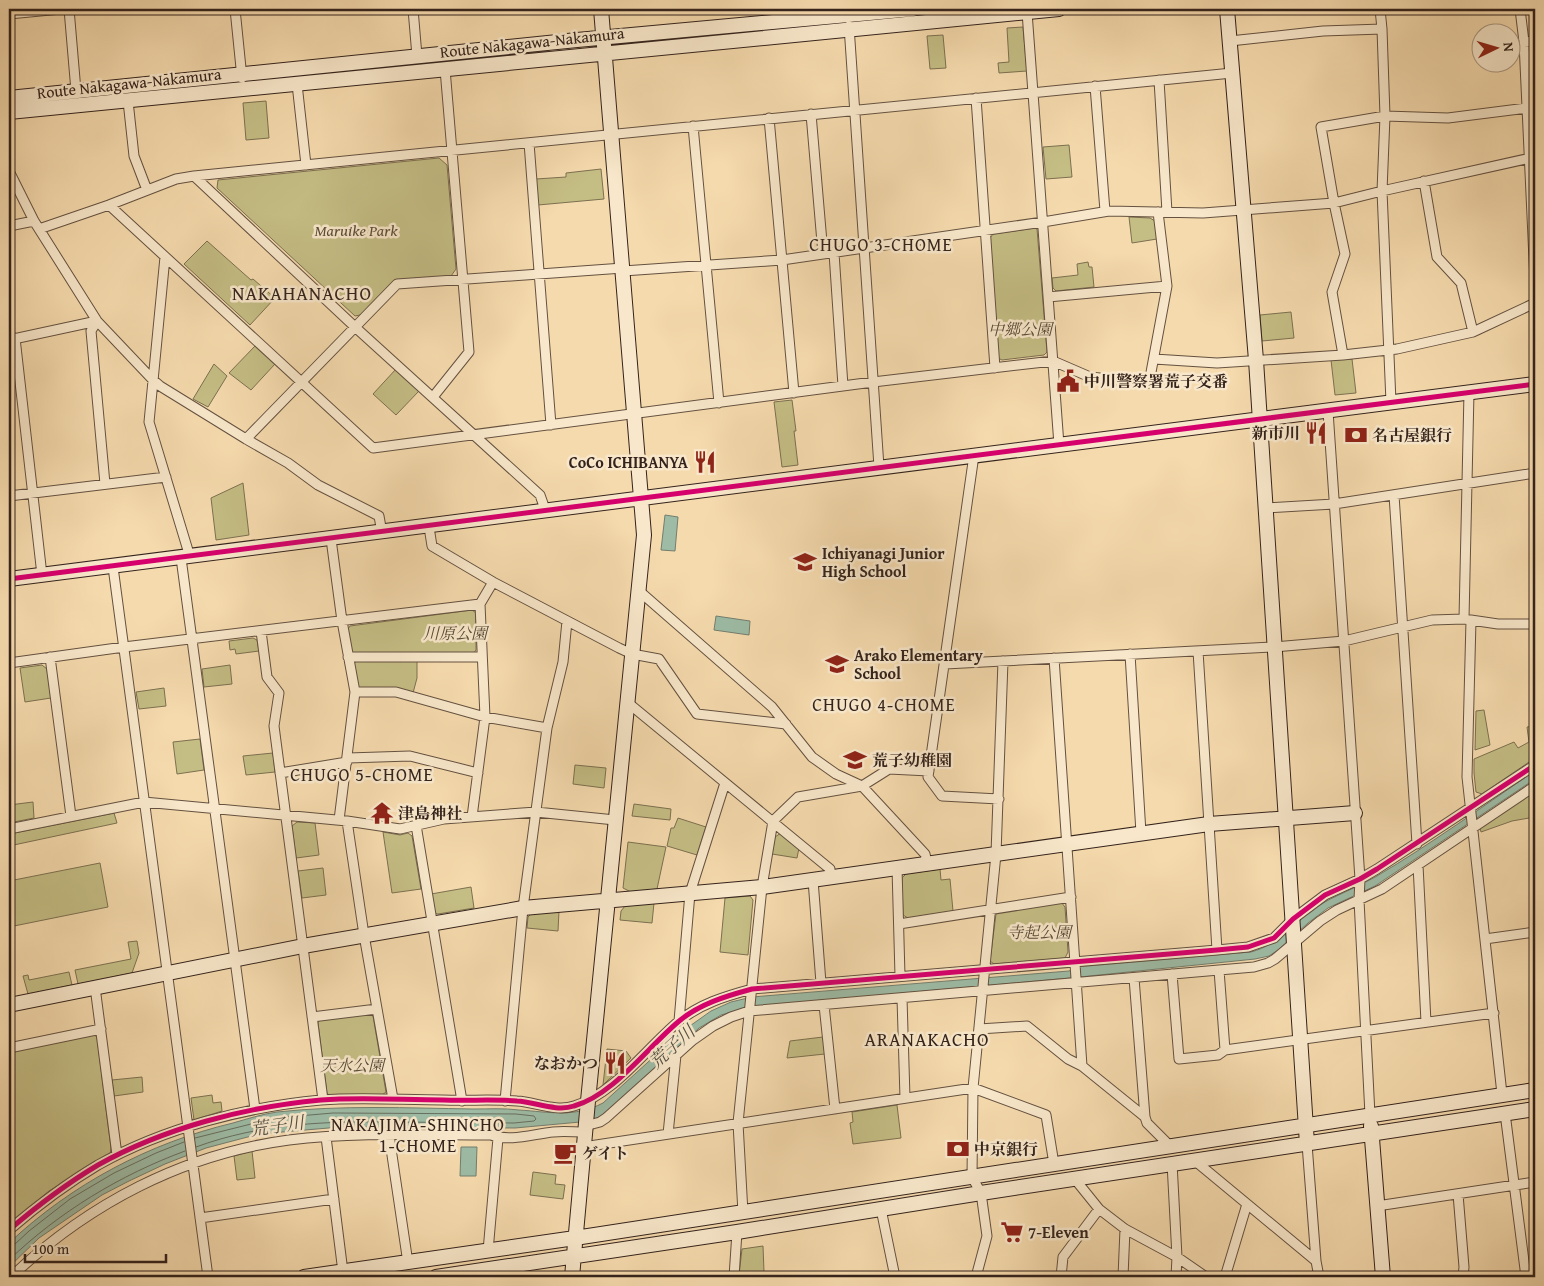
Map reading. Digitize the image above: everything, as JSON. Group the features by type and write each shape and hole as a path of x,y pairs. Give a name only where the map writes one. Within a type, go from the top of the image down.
{"street":[{"path":"9,14 61,9"},
{"path":"69,9 76,90"},
{"path":"235,9 243,89"},
{"path":"413,9 417,56"},
{"path":"572,1277 587,1104 644,535 600,9"},
{"name":"Route Nakagawa-Nakamura","path":"9,112 604,53 913,9"},
{"name":"Route Nakagawa-Nakamura","path":"9,98 603,38 850,18 1027,12 1059,9"},
{"path":"1227,9 1256,360 1307,1144 1316,1261 1319,1277"},
{"path":"1380,9 1385,116 1382,191 1391,402"},
{"path":"1520,9 1532,158 1535,281"},
{"path":"1027,12 1059,445"},
{"path":"850,18 854,110 880,467"},
{"path":"1230,41 1322,32 1382,29"},
{"path":"1524,42 1535,41"},
{"path":"433,397 469,352 445,68"},
{"path":"40,229 110,205 176,179 194,176 1232,73"},
{"path":"110,205 373,448 635,415 874,382 1053,361 1090,377 1149,383 1167,286 1158,80"},
{"path":"297,84 306,165"},
{"path":"1095,86 1104,211"},
{"path":"976,98 995,368"},
{"path":"128,100 134,156 147,190"},
{"path":"1343,355 1332,292 1345,254 1321,127 1385,116 1448,118 1527,108"},
{"path":"811,114 823,254"},
{"path":"768,118 794,393"},
{"path":"693,126 719,403"},
{"path":"528,143 551,425"},
{"path":"246,439 397,284 782,260 985,231 1104,211 1203,213 1334,203 1424,181 1532,158"},
{"path":"9,171 34,221 97,321 153,380 246,439 288,463 318,485 379,516 382,533"},
{"path":"194,176 540,495 546,512"},
{"path":"1424,181 1438,257 1461,283 1472,332"},
{"path":"9,226 34,221"},
{"path":"834,253 843,386"},
{"path":"166,257 149,422 166,477 186,558 192,639 256,1109"},
{"path":"1048,296 1167,286"},
{"path":"1154,359 1217,363 1343,355 1389,350 1472,332 1535,303"},
{"path":"42,575 12,339 97,321"},
{"path":"97,321 91,331 105,484"},
{"path":"9,580 1535,384"},
{"path":"1469,392 1467,484 1467,777 1502,1094"},
{"path":"1328,411 1360,881 1359,898 1370,1115 1383,1277"},
{"path":"974,456 928,777 942,796 998,799"},
{"path":"1265,508 1334,504 1535,473"},
{"path":"9,496 166,477"},
{"path":"1394,495 1417,844"},
{"path":"429,527 432,546 493,582 632,654 659,659 697,714 786,724"},
{"path":"331,539 354,692 343,820 392,1099"},
{"path":"113,567 208,1277"},
{"path":"472,816 485,717 480,604 493,582"},
{"path":"638,590 772,706 812,758 836,774 862,786 925,854 927,863"},
{"path":"9,663 124,647 480,604"},
{"path":"945,664 1274,647 1344,641 1432,620 1535,624"},
{"path":"505,1101 523,908 548,728 563,662 567,621"},
{"path":"261,631 267,677 279,693 274,726 323,1100"},
{"path":"1198,651 1217,950"},
{"path":"1130,654 1141,833"},
{"path":"348,657 481,657"},
{"path":"50,658 71,816"},
{"path":"1054,658 1082,1066"},
{"path":"976,1277 987,1236 982,1193 972,1177 973,1088 996,854 1003,661"},
{"path":"354,692 396,692 485,717 548,728"},
{"path":"627,702 830,869 831,877"},
{"path":"280,774 348,760 410,756 478,773"},
{"path":"9,1230 51,1196 117,1155 151,1140 256,1109 323,1100 518,1101 562,1108 587,1104 604,1092 679,1021 720,998 751,991 820,983 900,976 985,972 1257,945 1274,938 1325,895 1360,881 1535,765"},
{"path":"743,1212 738,1123 762,887 773,821 798,797 862,786 888,769 929,771"},
{"path":"679,1021 690,893 725,782"},
{"path":"11,1277 34,1255 76,1222 125,1193 161,1175 192,1162 211,1157 289,1140 326,1137 491,1135 498,1138 585,1129 606,1118 676,1055 713,1026 749,1010 824,1005 1076,981 1134,978 1254,967 1268,963 1320,921 1359,898 1382,889 1535,786"},
{"path":"9,829 144,802 343,820 400,829 444,819 536,812 615,820"},
{"path":"9,1005 303,946 432,922 523,908 762,887 1209,824 1355,813"},
{"path":"416,826 462,1101"},
{"path":"1418,864 1426,1022"},
{"path":"897,868 900,976"},
{"path":"813,880 820,983"},
{"path":"899,924 1070,897"},
{"path":"1485,939 1535,932"},
{"path":"1219,970 1225,1050"},
{"path":"1172,974 1179,1059 1218,1054 1225,1050 1494,1013"},
{"path":"1134,978 1144,1117 1147,1124 1171,1147"},
{"path":"95,987 117,1155"},
{"path":"902,998 905,1098"},
{"path":"824,1005 835,1109"},
{"path":"312,1017 377,1009"},
{"path":"979,1029 1027,1026 1068,1059 1082,1066 1144,1117"},
{"path":"9,1048 101,1029"},
{"path":"668,1134 676,1055"},
{"path":"583,1147 973,1088 1046,1115 1054,1164"},
{"path":"304,1277 574,1238 1535,1090"},
{"path":"436,1277 1535,1108"},
{"path":"1506,1113 1526,1277"},
{"path":"389,1135 408,1263"},
{"path":"326,1137 343,1272"},
{"path":"488,1251 498,1138"},
{"path":"1194,1160 1316,1261"},
{"path":"1172,1163 1177,1257 1176,1277"},
{"path":"1074,1178 1099,1209 1125,1230 1177,1257 1206,1277"},
{"path":"1377,1206 1535,1182"},
{"path":"1458,1194 1464,1267 1463,1277"},
{"path":"200,1218 334,1199"},
{"path":"1225,1277 1247,1204"},
{"path":"881,1209 895,1277"},
{"path":"1061,1277 1063,1257 1099,1209"},
{"path":"1123,1277 1125,1230"},
{"path":"734,1277 737,1232"}],"green space":[{"path":"1023,27 1027,71 999,73 998,63 1009,62 1007,28"},
{"path":"943,35 946,68 930,69 927,36"},
{"path":"266,101 269,138 246,140 243,103"},
{"path":"1069,145 1072,177 1046,179 1043,147"},
{"name":"Maruike Park","path":"439,158 447,165 456,269 451,276 396,280 360,315 355,316 217,188 218,180"},
{"path":"601,169 604,199 538,205 536,179 566,177 566,173"},
{"path":"1129,217 1150,218 1155,221 1157,239 1132,243"},
{"name":"中郷公園","path":"1037,229 1047,352 1044,355 1002,360 998,358 990,238 993,234"},
{"path":"207,241 251,280 253,279 275,298 250,325 184,264"},
{"path":"1088,262 1089,267 1092,267 1094,287 1056,291 1053,288 1052,278 1078,275 1077,264"},
{"path":"1291,312 1294,338 1262,341 1260,315"},
{"path":"255,346 275,364 251,390 229,373"},
{"path":"1352,359 1356,393 1335,395 1331,360"},
{"path":"214,364 227,376 208,407 193,399"},
{"path":"396,369 419,391 396,415 373,394"},
{"path":"792,400 798,465 782,467 774,402"},
{"path":"243,483 249,535 216,540 211,498"},
{"name":"川原公園","path":"472,610 476,613 476,650 473,654 356,654 352,652 348,629 350,626"},
{"path":"253,638 257,640 259,651 236,654 235,649 230,650 229,641"},
{"path":"357,660 417,660 417,678 413,693 360,690 354,664"},
{"path":"42,665 47,669 51,698 25,702 20,668"},
{"path":"230,665 232,684 204,687 202,669"},
{"path":"164,688 166,706 139,709 136,692"},
{"path":"1484,710 1490,745 1475,750 1476,711"},
{"path":"1535,726 1535,758 1482,794 1476,792 1474,759 1514,742 1518,748 1529,742 1527,727"},
{"path":"200,739 204,770 177,774 173,742"},
{"path":"273,753 275,772 246,775 243,756"},
{"path":"575,765 606,768 604,788 573,784"},
{"path":"1533,791 1535,792 1535,817 1512,821 1481,832 1480,828"},
{"path":"33,802 34,818 9,823 9,805"},
{"path":"634,804 671,809 670,820 632,816"},
{"path":"114,813 117,823 9,846 9,834"},
{"path":"678,818 706,827 697,855 667,846 671,828 674,828"},
{"path":"297,822 315,823 319,855 296,858 292,826"},
{"path":"383,832 400,835 408,833 412,836 421,889 392,893"},
{"path":"781,833 799,848 797,858 772,854 775,837"},
{"path":"628,842 666,847 657,889 631,892 623,888"},
{"path":"100,863 108,907 9,927 9,881"},
{"path":"323,868 326,895 302,898 298,871"},
{"path":"940,869 941,880 950,879 953,911 908,918 903,915 902,878 906,874"},
{"path":"471,887 474,908 434,913 431,894"},
{"path":"750,896 753,900 748,955 720,952 725,898"},
{"name":"寺起公園","path":"1061,902 1065,907 1068,952 1065,958 994,964 990,961 996,914 1000,910"},
{"path":"654,903 652,923 620,920 621,911 625,906"},
{"path":"559,911 558,931 527,928 528,917 532,913"},
{"path":"137,941 139,953 132,973 78,984 75,970 131,959 128,942"},
{"path":"69,972 72,985 28,994 23,976 28,975 29,980"},
{"name":"天水公園","path":"368,1014 373,1016 386,1092 382,1095 327,1094 319,1019"},
{"path":"93,1034 97,1037 111,1148 110,1154 49,1191 9,1224 9,1051"},
{"path":"823,1037 825,1054 787,1058 790,1041"},
{"path":"607,1049 626,1051 631,1058 603,1085"},
{"path":"142,1077 143,1092 114,1096 112,1080"},
{"path":"212,1095 213,1103 221,1102 222,1111 194,1120 191,1098"},
{"path":"897,1105 901,1138 853,1144 850,1123 853,1122 852,1112"},
{"path":"252,1151 255,1178 237,1180 234,1156"},
{"path":"533,1172 556,1175 555,1184 565,1185 563,1199 530,1195"},
{"path":"763,1246 764,1272 739,1275 742,1249"}],"water":[{"path":"665,515 678,517 675,551 661,550"},
{"path":"716,616 750,621 749,635 714,630"},
{"name":"荒子川","path":"1535,771 1535,779 1375,886 1328,908 1269,956 1070,978 750,1007 721,1015 699,1028 606,1113 591,1121 515,1128 340,1127 259,1134 206,1148 165,1164 102,1195 39,1238 9,1267 9,1243 33,1222 85,1184 113,1168 171,1142 202,1131 260,1115 301,1110 350,1108 502,1109 552,1113 582,1111 603,1103 680,1033 711,1011 731,1002 752,997 1069,971 1081,966 1251,952 1270,944 1316,907 1397,864"},
{"path":"461,1147 477,1147 476,1176 460,1176"}],"cycle path":[{"path":"9,579 1535,384"},
{"path":"9,1230 75,1180 123,1152 178,1130 234,1114 292,1103 351,1099 508,1100 560,1108 574,1106 588,1100 616,1082 678,1022 695,1010 713,1001 752,989 1248,947 1274,938 1293,919 1325,895 1377,869 1535,765"}],"place":[{"name":"中川警察署荒子交番","path":"1068,381"},
{"name":"新市川","path":"1316,433"},
{"name":"名古屋銀行","path":"1356,435"},
{"name":"CoCo ICHIBANYA","path":"705,462"},
{"name":"Ichiyanagi Junior High School","path":"805,562"},
{"name":"Arako Elementary School","path":"837,664"},
{"name":"荒子幼稚園","path":"855,760"},
{"name":"津島神社","path":"382,813"},
{"name":"なおかつ","path":"615,1063"},
{"name":"中京銀行","path":"958,1149"},
{"name":"ゲイト","path":"565,1153"},
{"name":"7-Eleven","path":"1012,1232"}],"district":[{"name":"CHUGO 3-CHOME","path":"881,245"},
{"name":"NAKAHANACHO","path":"302,293"},
{"name":"CHUGO 4-CHOME","path":"884,705"},
{"name":"CHUGO 5-CHOME","path":"362,775"},
{"name":"ARANAKACHO","path":"927,1039"},
{"name":"NAKAJIMA-SHINCHO 1-CHOME","path":"418,1135"}]}
